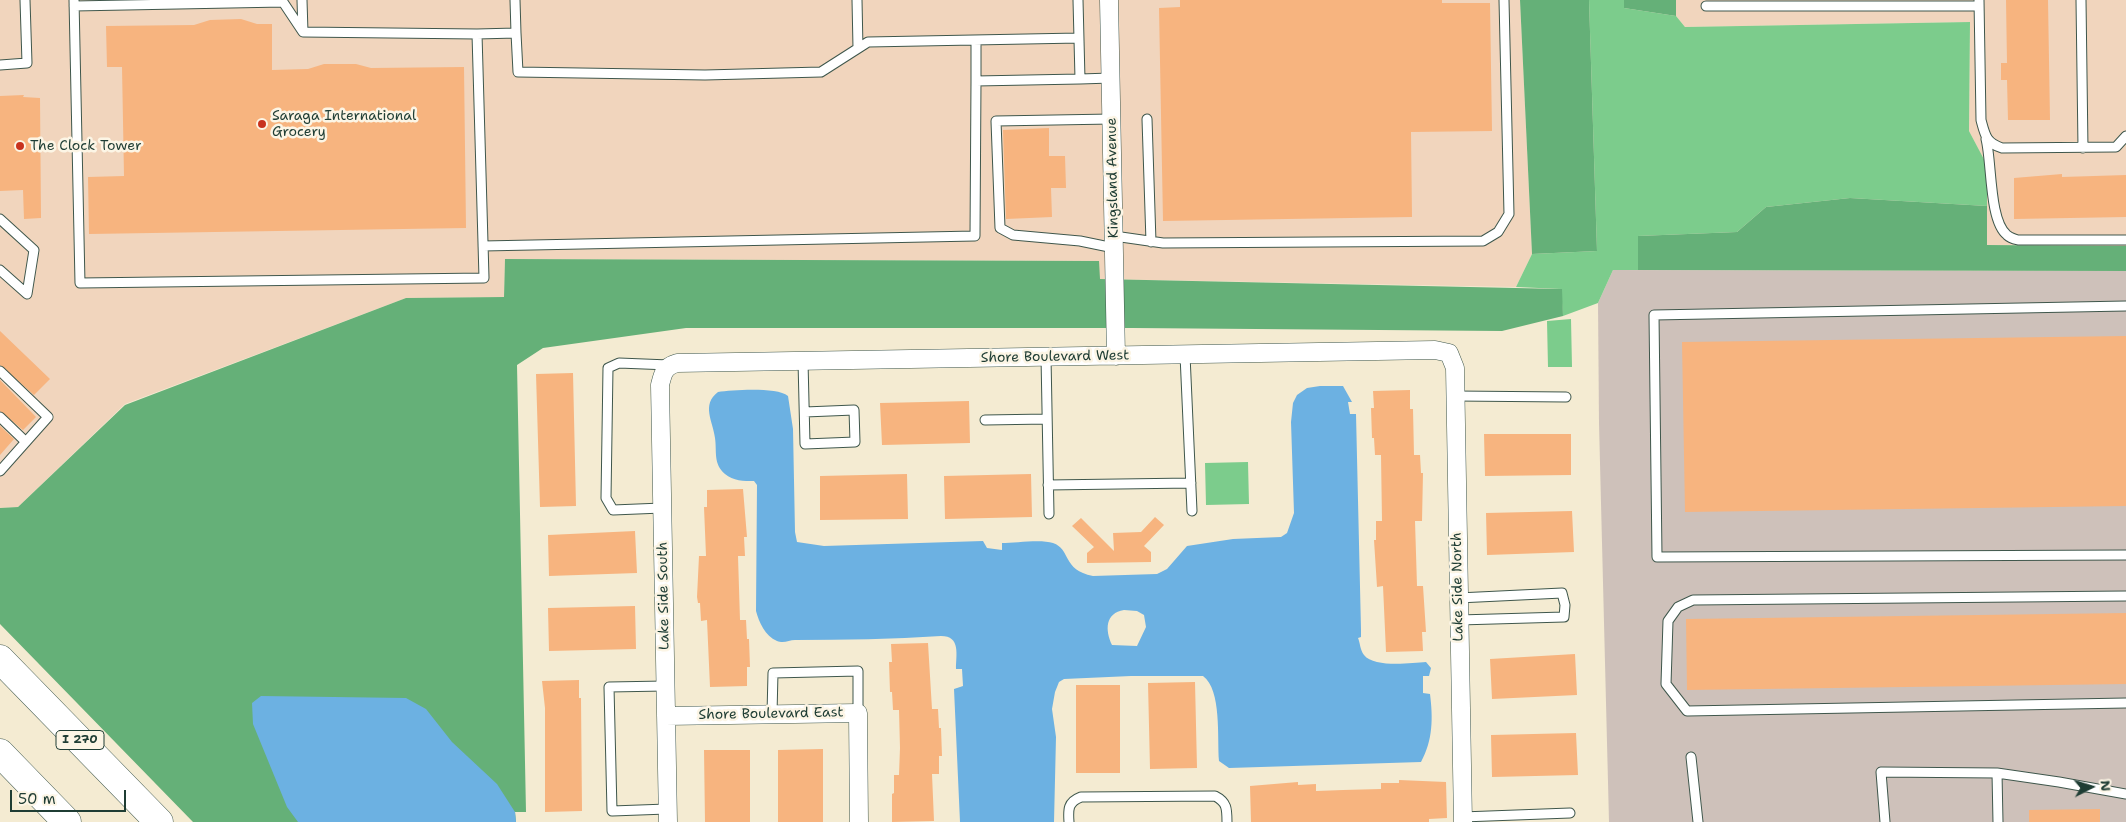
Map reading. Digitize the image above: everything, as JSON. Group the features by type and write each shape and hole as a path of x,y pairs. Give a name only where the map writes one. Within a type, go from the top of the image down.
{"highway":[{"name":"I 270","path":"0,659 159,822"},
{"path":"0,753 67,822"}],"street":[{"name":"Kingsland Avenue","path":"1110,0 1116,356"},
{"name":"Shore Boulevard West","path":"667,368 677,363 1435,350 1449,353"},
{"name":"Lake Side North","path":"1449,353 1455,368 1462,819"},
{"name":"Lake Side South","path":"667,368 660,385 668,816"},
{"name":"Shore Boulevard East","path":"666,716 858,713 859,822"}],"lane":[{"path":"0,65 27,63 25,0"},
{"path":"302,0 303,32"},
{"path":"515,0 518,72 705,75 821,72 868,42 1079,38"},
{"path":"857,0 858,48"},
{"path":"1078,0 1080,79"},
{"path":"1112,119 996,121 1000,228 1013,235 1114,242 1482,241 1498,232 1510,214 1504,0"},
{"path":"2080,0 2083,148"},
{"path":"303,32 284,2 74,3 80,283 484,278 477,34"},
{"path":"1706,6 1979,3 1981,120 1986,138 1997,215 2001,228 2007,235 2018,240 2126,240"},
{"path":"303,32 516,33"},
{"path":"483,246 974,236 976,40"},
{"path":"976,81 1111,78"},
{"path":"1147,119 1151,242"},
{"path":"1986,138 1992,145 2002,148 2116,148 2126,136"},
{"path":"0,219 34,250 27,294 0,270"},
{"path":"2126,306 1654,315 1657,557 2126,554"},
{"path":"1185,355 1192,511"},
{"path":"1046,357 1049,514"},
{"path":"804,361 805,444 855,442 854,410 805,412"},
{"path":"662,508 613,510 606,498 608,368 619,364 667,368"},
{"path":"0,371 48,417 1,468"},
{"path":"1455,396 1566,397"},
{"path":"0,417 26,442"},
{"path":"985,420 1047,419"},
{"path":"1048,485 1191,484"},
{"path":"1458,598 1562,593 1565,605 1564,617 1459,620"},
{"path":"2126,596 1693,600 1678,607 1668,621 1666,684 1688,711 2126,703"},
{"path":"772,714 773,673 858,671 858,713"},
{"path":"665,686 609,687 612,811 668,816"},
{"path":"1691,757 1698,822"},
{"path":"1885,822 1881,772 1996,774 2059,782 2126,794"},
{"path":"1996,774 1998,822"},
{"path":"1069,822 1068,807 1073,800 1081,797 1215,796 1223,800 1227,809 1227,822"},
{"path":"1462,819 1570,813"}],"shaded area":[{"path":"0,0 1520,0 1532,254 1516,287 1099,279 1099,261 505,259 504,297 406,298 125,404 18,507 0,508"},
{"path":"1676,0 2126,0 2126,246 1987,245 1987,165 1969,131 1970,22 1685,27 1676,16"},
{"path":"1613,270 2126,271 2126,822 1609,822 1599,423 1598,303"}],"green space":[{"path":"1520,0 1589,0 1597,251 1532,254"},
{"path":"1589,0 1624,0 1624,8 1676,16 1685,27 1970,22 1969,131 1987,165 1987,206 1850,198 1766,207 1737,232 1638,236 1638,270 1613,270 1598,303 1563,316 1561,289 1516,287 1532,254 1597,251"},
{"path":"1624,0 1676,0 1676,16 1624,8"},
{"path":"1850,198 1987,206 1987,245 2126,246 2126,271 1638,270 1638,236 1737,232 1766,207"},
{"path":"505,259 1099,261 1100,279 1562,289 1563,316 1502,331 1133,328 686,328 543,348 517,365 526,812 515,812 516,822 193,822 0,624 0,508 18,507 125,405 406,298 504,297"},
{"path":"1571,319 1572,367 1548,367 1547,321"},
{"path":"1248,462 1249,504 1206,505 1205,463"}],"water":[{"path":"1343,386 1352,402 1348,402 1350,414 1356,414 1361,630 1361,637 1358,638 1364,655 1376,662 1402,664 1426,662 1431,668 1429,676 1423,676 1423,693 1430,694 1432,720 1428,745 1421,762 1229,768 1219,761 1216,703 1209,683 1203,676 1131,676 1064,679 1059,682 1055,692 1052,709 1056,737 1054,822 960,822 954,689 963,686 962,669 956,669 957,652 952,639 941,636 795,640 782,642 773,639 766,632 756,611 757,485 754,481 732,478 721,470 717,462 715,438 709,414 710,402 718,392 765,390 775,391 788,396 793,429 795,532 797,542 824,546 983,541 987,548 1002,550 1002,543 1048,542 1059,546 1071,565 1076,569 1093,576 1157,574 1167,569 1187,546 1233,539 1281,537 1287,533 1294,513 1291,422 1293,403 1297,395 1307,388","holes":["1124,610 1137,611 1144,615 1146,627 1137,646 1112,645 1108,634 1110,618"]},
{"path":"261,696 406,698 426,709 452,742 497,784 515,812 516,822 298,822 287,807 253,724 252,703"}],"building":[{"path":"1180,0 1442,0 1442,3 1490,3 1492,131 1411,132 1412,217 1163,221 1159,8 1180,7"},
{"path":"2006,0 2048,0 2050,120 2008,120 2007,80 2001,80 2001,63 2007,63"},
{"name":"Saraga International Grocery","path":"241,19 257,24 272,24 272,70 308,69 324,64 356,64 371,68 464,67 466,228 89,234 88,177 124,176 122,67 107,67 106,26 194,25 210,20"},
{"name":"The Clock Tower","path":"24,95 23,97 40,98 41,218 24,219 23,190 0,191 0,96"},
{"path":"1049,128 1049,156 1065,156 1066,188 1051,188 1052,217 1006,219 1003,130"},
{"path":"2062,174 2062,177 2126,175 2126,217 2014,219 2014,178"},
{"path":"0,331 50,379 34,395 0,365"},
{"path":"2126,336 2126,506 1685,512 1682,342"},
{"path":"573,373 576,506 540,507 536,374"},
{"path":"0,380 36,417 23,430 0,411"},
{"path":"1410,390 1410,409 1413,409 1414,455 1420,455 1421,473 1423,473 1422,521 1415,521 1417,586 1423,586 1426,632 1422,632 1423,651 1386,652 1383,586 1377,587 1374,540 1376,540 1376,521 1382,521 1381,455 1375,455 1374,438 1372,438 1371,408 1374,408 1373,391"},
{"path":"969,401 970,443 882,445 880,403"},
{"path":"0,426 14,439 0,455"},
{"path":"1484,434 1571,434 1571,475 1485,476"},
{"path":"907,474 908,519 820,520 820,476"},
{"path":"1031,474 1032,517 945,519 944,476"},
{"path":"743,489 747,537 744,537 745,556 738,556 740,620 746,620 747,639 749,639 750,667 747,667 747,686 710,687 707,620 701,621 700,603 698,603 697,597 699,556 706,556 704,507 707,507 707,490"},
{"path":"1572,511 1574,552 1487,555 1486,513"},
{"path":"1155,517 1164,525 1144,546 1151,552 1151,562 1087,563 1087,553 1094,547 1072,526 1081,518 1114,551 1113,533 1141,532"},
{"path":"635,531 637,573 549,576 548,535"},
{"path":"635,606 636,649 549,651 548,608"},
{"path":"2126,613 2126,684 1687,690 1686,619"},
{"path":"928,643 932,709 938,709 942,756 939,756 939,774 932,774 934,821 892,822 894,775 899,775 900,748 899,710 893,710 892,692 890,692 889,662 892,662 891,644"},
{"path":"1575,654 1577,695 1492,699 1490,659"},
{"path":"579,680 579,698 581,698 582,811 545,812 545,708 542,681"},
{"path":"1195,682 1197,768 1150,769 1148,683"},
{"path":"1076,685 1120,685 1120,773 1076,773"},
{"path":"1576,733 1578,775 1492,777 1491,735"},
{"path":"823,749 823,822 778,822 778,750"},
{"path":"704,750 750,750 750,822 705,822"},
{"path":"1399,780 1446,782 1447,818 1429,819 1429,822 1251,822 1250,786 1298,782 1298,785 1316,784 1316,791 1381,789 1381,783 1399,783"},
{"path":"2100,809 2100,822 2029,822 2029,810"}],"place":[{"name":"Saraga International Grocery","path":"262,124"},
{"name":"The Clock Tower","path":"20,146"}]}
